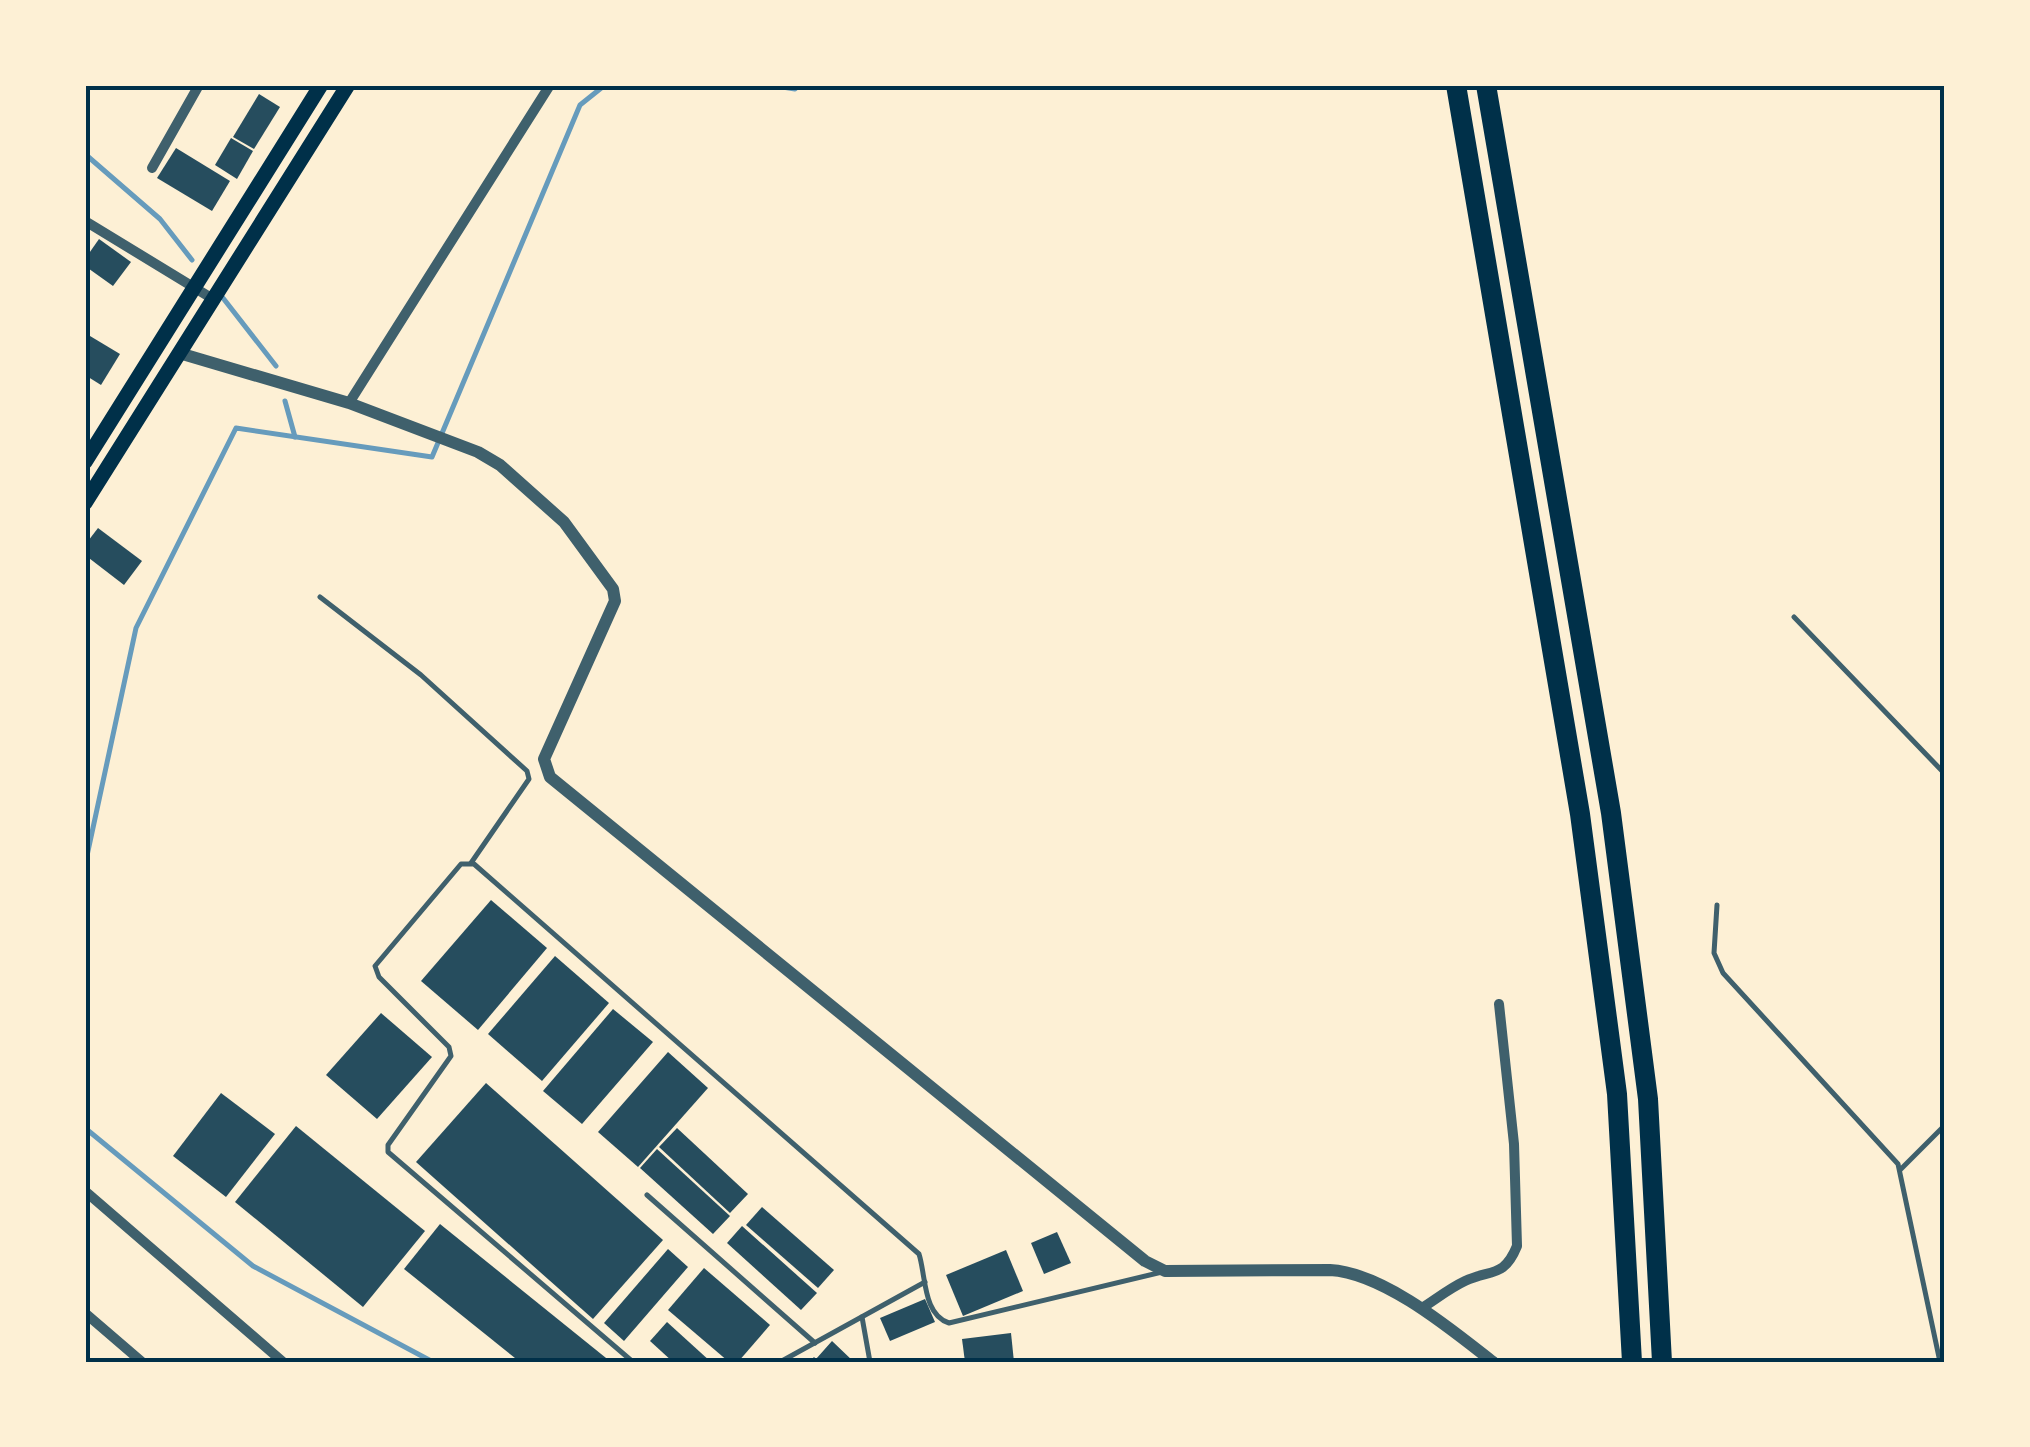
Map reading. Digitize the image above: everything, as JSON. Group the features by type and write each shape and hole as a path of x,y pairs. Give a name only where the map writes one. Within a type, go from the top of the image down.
{"highway":[{"path":"1456,85 1580,814 1617,1094 1632,1362"},
{"path":"1486,85 1611,813 1648,1100 1662,1362"}],"main road":[{"path":"85,462 321,85"},
{"path":"85,503 348,85"}],"street":[{"path":"152,168 198,85"},
{"path":"350,404 550,85"},
{"path":"85,222 213,299"},
{"path":"179,353 350,404 451,440 500,465 559,518 614,593 614,608 544,759 550,777 1145,1260 1165,1271 1342,1270 1422,1308 1493,1362"},
{"path":"1422,1308 1468,1279 1502,1270 1517,1246 1514,1144 1499,1004"},
{"path":"85,1191 283,1362"},
{"path":"85,1312 142,1362"}],"lane":[{"path":"320,598 421,676 527,770 529,779 471,863 456,868 376,966 379,977 448,1047 451,1056 388,1146 388,1152 633,1362"},
{"path":"1794,617 1945,774"},
{"path":"471,863 919,1254 934,1314 949,1322 1165,1271"},
{"path":"1717,905 1714,953 1723,973 1894,1157 1900,1170 1940,1362"},
{"path":"1900,1170 1945,1125"},
{"path":"647,1195 815,1343"},
{"path":"780,1362 925,1282"},
{"path":"862,1317 870,1362"}],"building":[{"path":"259,94 280,107 254,149 233,137"},
{"path":"231,138 253,151 237,179 215,165"},
{"path":"176,148 230,181 212,211 157,178"},
{"path":"99,239 131,262 113,286 85,266 85,259"},
{"path":"85,333 120,354 101,385 85,375"},
{"path":"98,528 142,561 124,585 85,555 85,545"},
{"path":"491,900 547,948 478,1030 421,981"},
{"path":"555,956 609,1003 542,1081 488,1034"},
{"path":"613,1009 653,1042 582,1124 543,1091"},
{"path":"381,1013 432,1057 377,1119 326,1075"},
{"path":"668,1052 708,1088 638,1167 598,1132"},
{"path":"486,1083 663,1240 593,1319 416,1162"},
{"path":"221,1093 275,1134 226,1197 173,1156"},
{"path":"296,1126 425,1231 363,1307 235,1202"},
{"path":"677,1128 748,1194 730,1213 659,1147"},
{"path":"657,1149 730,1216 713,1234 640,1168"},
{"path":"762,1207 834,1270 818,1288 746,1225"},
{"path":"440,1224 611,1362 520,1362 404,1269"},
{"path":"742,1226 817,1293 801,1310 727,1243"},
{"path":"1057,1232 1071,1263 1044,1274 1031,1243"},
{"path":"668,1249 688,1267 624,1341 604,1323"},
{"path":"1006,1250 1023,1291 963,1316 946,1275"},
{"path":"704,1268 770,1325 738,1362 729,1362 668,1310"},
{"path":"925,1299 935,1322 890,1341 880,1318"},
{"path":"667,1322 711,1362 673,1362 650,1341"},
{"path":"1011,1333 1014,1362 965,1362 962,1339"},
{"path":"832,1341 854,1362 809,1362 816,1359"}],"waterway":[{"path":"85,865 136,628 236,428 432,457 580,105 605,85"},
{"path":"770,85 795,89 799,85"},
{"path":"85,154 160,219 192,260"},
{"path":"223,298 276,366"},
{"path":"285,401 295,437"},
{"path":"85,1128 253,1266 433,1362"}]}
